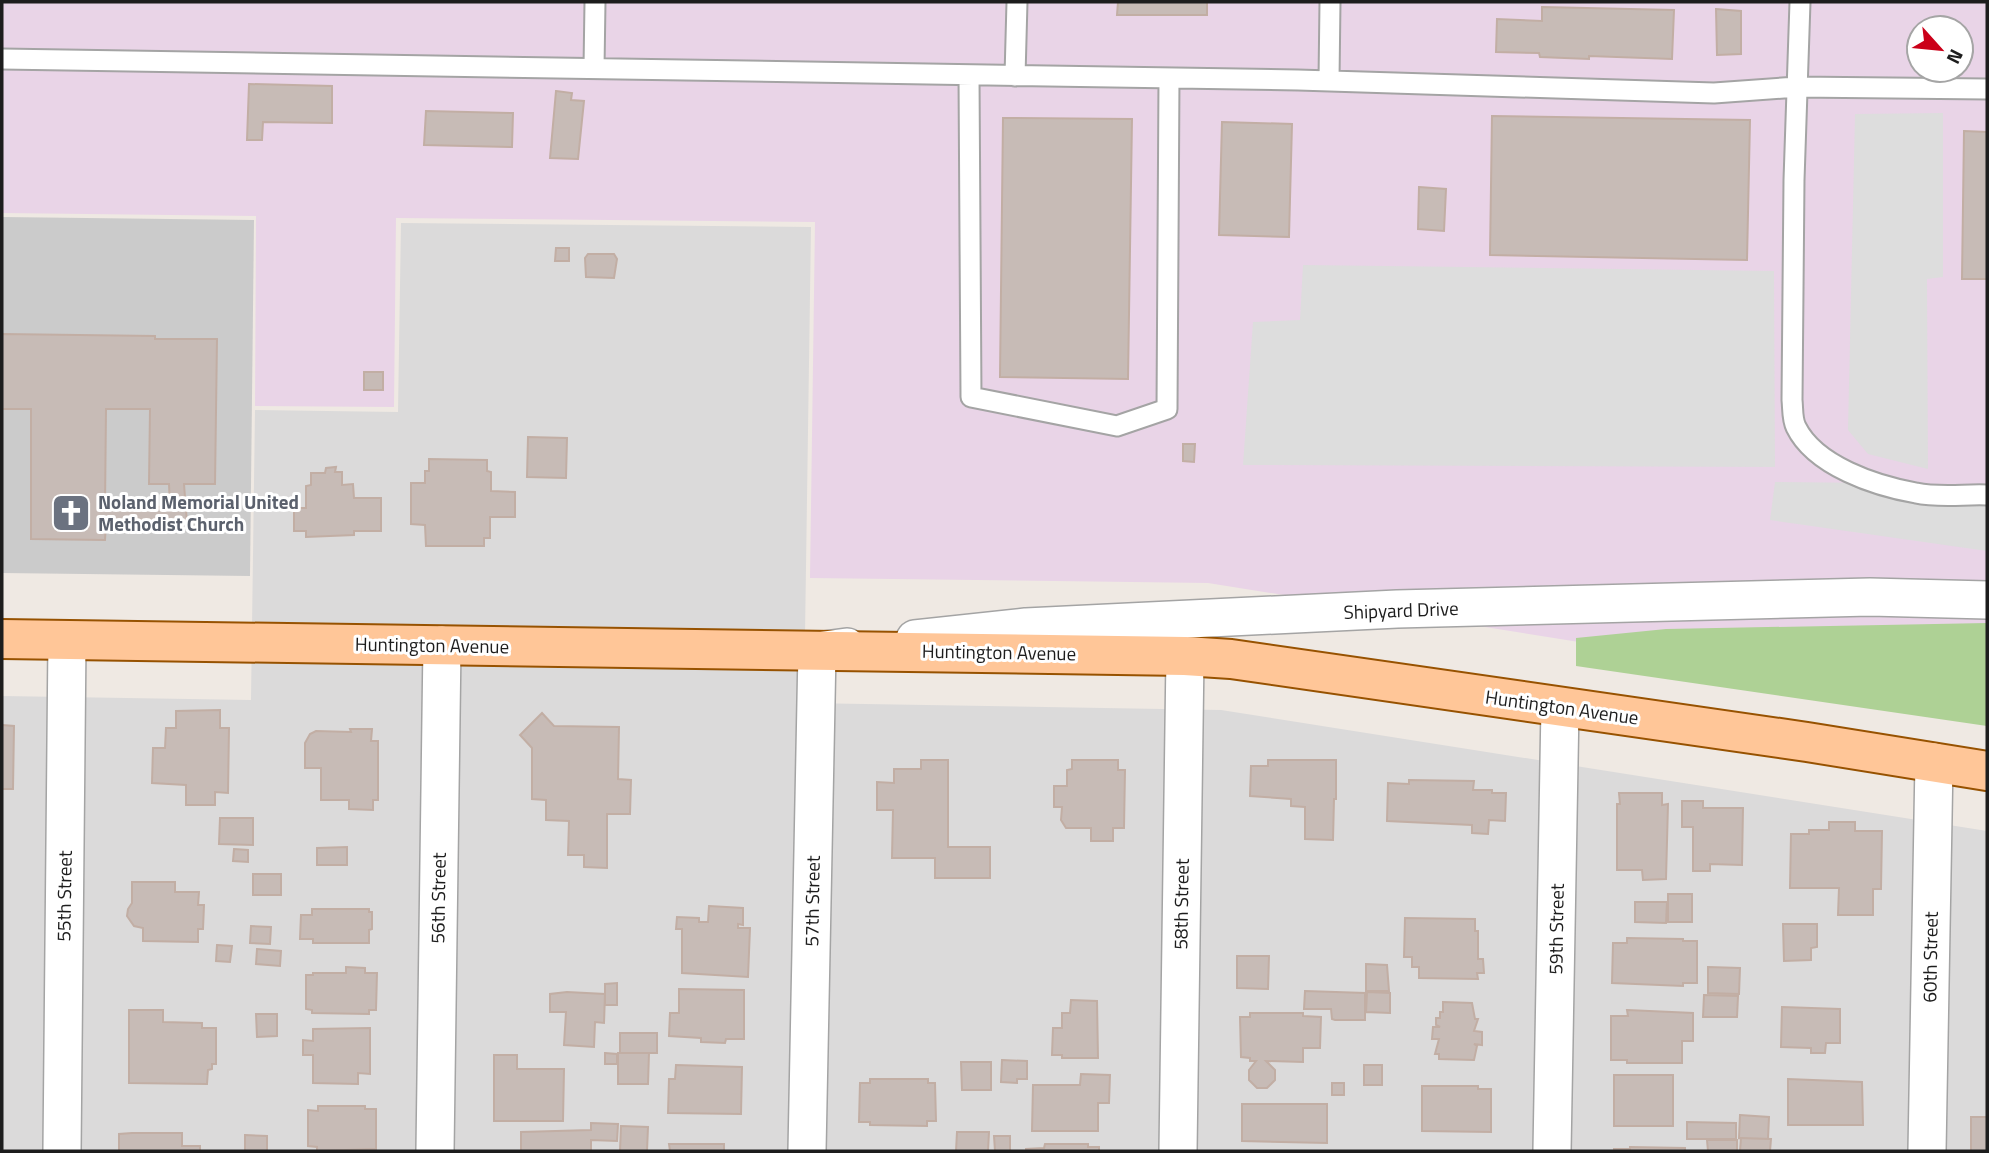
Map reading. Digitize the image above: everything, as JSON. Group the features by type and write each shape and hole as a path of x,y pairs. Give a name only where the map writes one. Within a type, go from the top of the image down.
{"main road":[{"name":"Huntington Avenue","path":"2,639 1046,652 1231,659 1807,742 1987,771"}],"street":[{"name":"Shipyard Drive","path":"817,651 1026,626 1397,609 1870,597 1987,600"},
{"name":"55th Street","path":"61,1151 67,640"},
{"name":"56th Street","path":"435,1151 442,645"},
{"name":"57th Street","path":"807,1151 817,651"},
{"name":"58th Street","path":"1178,1151 1185,656"},
{"name":"59th Street","path":"1552,1151 1560,707"},
{"name":"60th Street","path":"1927,1151 1934,762"}],"lane":[{"path":"594,68 595,2"},
{"path":"1015,76 1017,2"},
{"path":"1329,80 1330,2"},
{"path":"1800,2 1792,326 1794,425 1805,442 1842,470 1876,483 1919,494 1987,495"},
{"path":"2,59 1329,80 1714,93 1797,87 1987,89"},
{"path":"969,75 971,397 1117,426 1167,409 1170,78"}],"shaded area":[{"path":"2,2 1987,2 1987,707 1208,583 810,578 815,222 396,218 394,407 255,406 256,216 2,213"},
{"path":"1943,113 1943,277 1927,279 1928,469 1868,454 1848,430 1855,114"},
{"path":"2,217 254,220 250,576 2,573"},
{"path":"401,223 811,227 804,703 1221,710 1987,831 1987,1151 2,1151 2,696 251,700 255,410 398,412"},
{"path":"1303,265 1774,271 1775,467 1243,465 1253,322 1300,320"},
{"path":"1775,482 1876,483 1919,494 1987,505 1987,551 1770,520"}],"green space":[{"path":"1987,623 1987,726 1576,666 1576,638 1666,629"}],"building":[{"path":"1118,2 1207,2 1207,15 1117,15"},
{"path":"1542,7 1674,10 1672,59 1589,56 1589,59 1540,57 1539,53 1496,52 1497,19 1542,21"},
{"path":"1716,9 1741,11 1741,54 1717,55"},
{"path":"249,84 332,86 332,123 263,122 262,140 247,140"},
{"path":"556,91 572,93 571,100 584,101 578,159 550,158"},
{"path":"426,111 513,113 512,147 424,145"},
{"path":"1492,116 1750,120 1747,260 1490,255"},
{"path":"1003,118 1132,119 1128,379 1000,377"},
{"path":"1222,122 1292,124 1289,237 1219,235"},
{"path":"1964,131 1987,132 1987,279 1962,279"},
{"path":"1419,187 1446,189 1444,231 1418,229"},
{"path":"556,248 569,248 569,261 555,261"},
{"path":"588,254 614,254 617,259 614,278 586,277 585,258"},
{"path":"2,334 217,339 215,484 184,484 187,523 106,522 105,540 31,539 31,409 2,409","holes":["106,409 150,409 149,484 169,484 170,507 105,506"]},
{"path":"364,372 383,372 383,390 364,390"},
{"path":"528,437 567,438 566,478 527,477"},
{"path":"1183,444 1195,444 1194,462 1183,461"},
{"path":"429,459 487,460 487,471 491,472 491,491 515,492 515,517 490,517 490,538 484,538 484,546 426,546 425,525 411,524 411,483 425,483"},
{"path":"336,467 335,472 342,472 342,485 353,484 354,498 381,498 381,531 354,531 354,535 306,537 306,531 294,531 294,508 306,508 306,486 311,485 311,473 325,473 326,468"},
{"path":"220,710 220,728 229,728 228,793 215,792 215,805 186,805 186,785 152,783 153,748 165,748 166,728 176,728 176,711"},
{"path":"542,713 554,726 619,727 618,779 631,780 630,814 607,814 607,868 584,867 584,855 568,855 569,821 546,820 546,800 532,799 532,748 520,735"},
{"path":"2,725 14,726 13,789 2,789"},
{"path":"350,729 372,729 371,741 378,741 378,800 373,800 373,810 349,809 349,800 321,800 321,768 305,768 305,743 310,734 316,731 351,732"},
{"path":"921,760 948,760 948,847 990,847 990,878 935,878 935,858 892,858 893,810 877,810 877,782 894,783 894,769 921,769"},
{"path":"1072,760 1118,760 1118,770 1125,770 1124,828 1113,828 1113,841 1091,841 1091,828 1066,828 1061,820 1062,807 1054,807 1054,786 1067,786 1067,770 1072,769"},
{"path":"1268,760 1336,760 1333,840 1305,839 1305,807 1291,806 1291,799 1250,796 1251,766 1268,766"},
{"path":"1409,780 1474,781 1473,790 1506,793 1505,821 1489,820 1488,834 1472,833 1472,825 1387,821 1388,783 1409,784"},
{"path":"1619,793 1662,793 1662,805 1668,804 1666,879 1643,880 1642,870 1617,870"},
{"path":"1682,801 1703,801 1703,808 1743,808 1742,865 1710,864 1710,871 1693,871 1693,827 1682,827"},
{"path":"220,818 253,818 253,845 219,844"},
{"path":"1829,822 1855,822 1855,831 1882,831 1881,889 1873,889 1873,915 1838,915 1839,888 1790,888 1791,834 1829,830"},
{"path":"347,847 347,865 317,865 317,848"},
{"path":"234,849 248,850 248,862 233,861"},
{"path":"253,874 281,874 281,895 253,895"},
{"path":"132,882 175,882 175,892 199,892 198,905 204,905 203,929 198,929 198,942 143,941 143,928 134,926 127,916 132,903"},
{"path":"1668,894 1692,894 1692,922 1668,922"},
{"path":"1635,902 1667,902 1666,923 1635,922"},
{"path":"709,906 743,908 743,925 738,924 738,928 750,928 748,977 682,973 682,929 676,929 677,917 699,918 699,922 708,922"},
{"path":"312,909 369,909 369,912 372,912 372,929 369,930 369,943 313,943 313,939 300,939 301,915 312,915"},
{"path":"1405,918 1475,919 1478,959 1483,959 1484,973 1477,973 1478,979 1419,978 1419,967 1412,967 1412,957 1404,957"},
{"path":"1783,924 1817,924 1817,947 1811,948 1811,960 1784,961"},
{"path":"251,926 271,927 270,944 250,943"},
{"path":"1627,938 1697,941 1697,983 1683,983 1683,986 1612,983 1613,943 1627,943"},
{"path":"217,945 232,946 230,962 216,961"},
{"path":"257,949 281,951 280,966 256,964"},
{"path":"1237,956 1269,956 1268,989 1237,988"},
{"path":"1366,964 1387,965 1389,991 1366,991"},
{"path":"346,967 365,968 365,973 377,973 376,1010 369,1010 369,1014 312,1013 312,1010 306,1009 306,975 346,973"},
{"path":"1708,967 1740,968 1739,994 1708,993"},
{"path":"617,983 617,1005 605,1005 605,984"},
{"path":"679,989 744,990 744,1039 726,1039 725,1043 669,1036 670,1013 679,1013"},
{"path":"1305,991 1365,993 1365,1020 1335,1020 1332,1019 1331,1009 1304,1009"},
{"path":"1367,992 1390,993 1390,1013 1366,1012"},
{"path":"550,994 605,994 604,1023 595,1022 594,1047 564,1045 566,1012 550,1012"},
{"path":"1704,995 1738,996 1737,1017 1703,1017"},
{"path":"1071,1000 1097,1001 1098,1058 1062,1058 1062,1055 1052,1055 1053,1028 1062,1028 1062,1013 1070,1013"},
{"path":"1443,1002 1472,1003 1475,1019 1478,1019 1474,1031 1482,1032 1482,1045 1474,1044 1477,1046 1474,1060 1439,1059 1439,1054 1435,1054 1439,1039 1432,1039 1433,1027 1440,1027 1436,1025 1436,1018 1440,1018 1440,1012 1443,1012"},
{"path":"1782,1007 1840,1009 1840,1043 1826,1043 1825,1053 1811,1053 1811,1048 1781,1047"},
{"path":"129,1010 163,1010 163,1022 202,1023 202,1028 216,1028 216,1064 212,1064 212,1069 208,1070 207,1084 129,1083"},
{"path":"1627,1010 1693,1013 1693,1041 1682,1041 1682,1063 1627,1063 1627,1060 1611,1060 1611,1016 1628,1016"},
{"path":"1250,1013 1303,1013 1303,1016 1321,1017 1320,1048 1303,1048 1303,1062 1266,1061 1275,1070 1275,1080 1267,1088 1257,1088 1249,1080 1249,1070 1256,1061 1241,1057 1240,1017 1250,1017"},
{"path":"256,1014 277,1014 277,1036 257,1037"},
{"path":"370,1028 370,1074 358,1073 358,1084 313,1083 313,1055 303,1055 303,1040 313,1041 313,1029"},
{"path":"620,1033 657,1033 657,1053 620,1053"},
{"path":"605,1053 617,1054 617,1064 605,1064"},
{"path":"618,1053 649,1053 648,1084 618,1084"},
{"path":"494,1055 517,1055 517,1069 564,1069 563,1121 494,1121"},
{"path":"1002,1060 1027,1061 1027,1079 1017,1079 1017,1083 1001,1082"},
{"path":"961,1062 991,1062 991,1090 962,1090"},
{"path":"676,1065 742,1067 741,1114 668,1113 669,1079 675,1079"},
{"path":"1364,1065 1382,1065 1382,1085 1364,1085"},
{"path":"1081,1074 1110,1075 1109,1103 1098,1103 1098,1131 1032,1131 1033,1085 1080,1085"},
{"path":"1614,1075 1673,1075 1673,1126 1614,1126"},
{"path":"870,1079 928,1079 928,1083 935,1083 936,1121 927,1121 927,1126 870,1125 870,1122 859,1122 860,1083 870,1083"},
{"path":"1788,1079 1862,1082 1863,1125 1788,1125"},
{"path":"1332,1083 1344,1083 1344,1095 1332,1095"},
{"path":"1422,1086 1478,1086 1478,1089 1491,1089 1491,1132 1422,1131"},
{"path":"1242,1104 1327,1104 1327,1143 1242,1141"},
{"path":"318,1106 365,1106 365,1109 376,1109 376,1149 317,1151 317,1147 308,1146 308,1110 318,1111"},
{"path":"1740,1115 1769,1117 1768,1139 1739,1138"},
{"path":"1971,1117 1987,1117 1987,1151 1971,1151"},
{"path":"1687,1122 1736,1123 1736,1139 1687,1139"},
{"path":"591,1123 618,1124 617,1141 591,1140 591,1151 521,1151 521,1132 591,1130"},
{"path":"621,1126 648,1127 647,1151 620,1151"},
{"path":"957,1132 989,1132 988,1151 956,1151"},
{"path":"182,1133 182,1146 200,1146 200,1151 119,1151 119,1134"},
{"path":"245,1135 267,1136 267,1151 245,1151"},
{"path":"994,1136 1010,1136 1010,1151 995,1151"},
{"path":"1741,1138 1771,1139 1770,1151 1740,1151"},
{"path":"1707,1140 1737,1140 1737,1151 1708,1151"},
{"path":"669,1144 724,1144 724,1151 670,1151"},
{"path":"1045,1144 1088,1144 1088,1147 1099,1147 1099,1151 1026,1151 1044,1148"},
{"path":"1630,1147 1685,1148 1685,1151 1614,1151"}],"place":[{"name":"Noland Memorial United Methodist Church","path":"71,513"}]}
